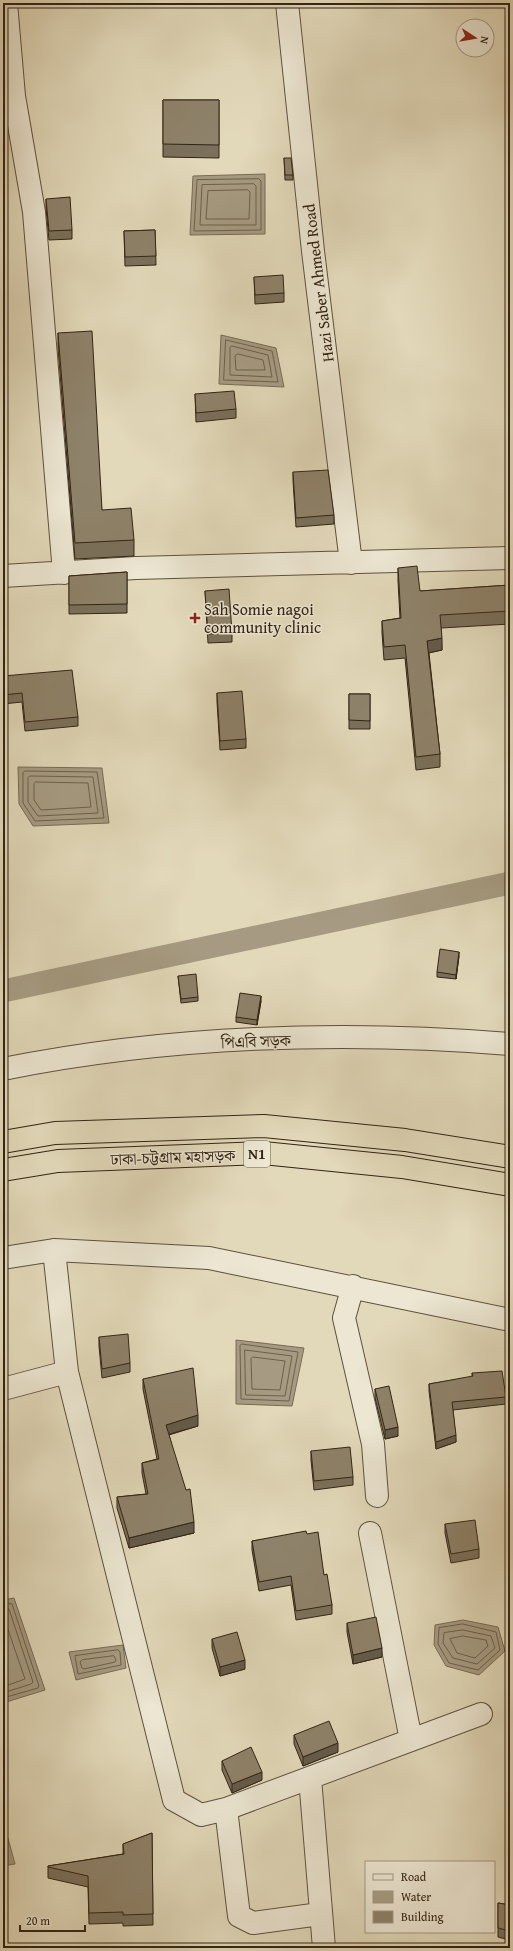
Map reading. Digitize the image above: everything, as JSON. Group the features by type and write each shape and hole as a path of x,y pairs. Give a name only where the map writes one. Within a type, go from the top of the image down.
{"highway":[{"name":"ঢাকা-চট্টগ্রাম মহাসড়ক","path":"3,1142 55,1133 264,1126 406,1140 510,1157"},
{"name":"ঢাকা-চট্টগ্রাম মহাসড়ক","path":"3,1170 58,1161 263,1153 402,1167 510,1185"}],"street":[{"path":"6,3 14,96 34,212 64,573"},
{"name":"Hazi Saber Ahmed Road","path":"287,3 313,251 351,563"},
{"path":"3,576 136,568 510,558"},
{"name":"পিএবি সড়ক","path":"3,1069 45,1061 148,1047 249,1040 351,1037 510,1044"},
{"path":"3,1258 54,1250 208,1258 353,1286 510,1320"},
{"path":"54,1250 67,1372 174,1800 202,1815 226,1809 481,1714"},
{"path":"353,1286 344,1318 373,1444 377,1496"},
{"path":"3,1389 67,1372"},
{"path":"370,1533 411,1740"},
{"path":"310,1778 324,1948"},
{"path":"226,1809 239,1916 252,1923 320,1914"}],"water":[{"path":"265,174 265,234 190,235 193,176"},
{"path":"221,335 276,348 284,387 219,384"},
{"path":"18,767 102,768 109,823 33,826 19,804"},
{"path":"236,1340 304,1348 292,1406 236,1404"},
{"path":"14,1598 45,1690 3,1703 3,1600"},
{"path":"463,1620 498,1627 505,1651 479,1675 446,1666 434,1645 435,1625"},
{"path":"123,1645 126,1668 76,1680 69,1652"},
{"path":"3,1820 15,1864 3,1866"}],"building":[{"path":"3,99 7,142 3,142"},
{"path":"163,100 219,100 219,145 163,144"},
{"path":"284,158 291,158 293,175 285,175"},
{"path":"70,197 72,230 49,231 46,199"},
{"path":"155,230 156,256 125,257 124,231"},
{"path":"283,275 284,293 255,295 254,277"},
{"path":"92,331 102,510 131,508 134,540 75,543 58,333"},
{"path":"234,391 236,409 196,413 195,394"},
{"path":"328,470 334,515 296,518 293,472"},
{"path":"417,566 420,591 510,585 510,611 440,615 442,638 427,641 440,754 416,757 405,645 384,647 382,621 401,618 398,568"},
{"path":"127,572 127,604 69,605 69,576"},
{"path":"229,589 232,633 208,634 205,591"},
{"path":"72,670 78,717 25,722 22,693 3,695 3,676"},
{"path":"242,691 246,739 220,741 217,693"},
{"path":"349,694 370,694 370,721 349,720"},
{"path":"440,949 459,952 456,975 437,972"},
{"path":"196,974 198,997 181,999 178,976"},
{"path":"240,993 261,996 257,1020 236,1017"},
{"path":"128,1334 130,1363 102,1369 99,1337"},
{"path":"193,1368 198,1415 166,1425 186,1490 190,1489 194,1522 129,1538 117,1497 148,1494 142,1463 159,1459 143,1379"},
{"path":"502,1371 506,1397 452,1402 456,1435 436,1442 429,1384 473,1376 472,1373"},
{"path":"389,1386 398,1427 385,1430 375,1389"},
{"path":"350,1447 353,1477 314,1481 311,1451"},
{"path":"475,1520 479,1549 451,1554 445,1524"},
{"path":"306,1531 307,1534 318,1532 324,1575 327,1574 332,1605 296,1611 291,1576 259,1582 252,1541"},
{"path":"376,1617 382,1648 353,1655 347,1623"},
{"path":"237,1632 245,1660 220,1667 212,1639"},
{"path":"329,1721 338,1743 303,1757 294,1735"},
{"path":"251,1747 262,1772 232,1784 222,1761"},
{"path":"152,1833 153,1914 123,1915 123,1912 89,1913 88,1876 48,1867 124,1854 123,1844"},
{"path":"498,1903 510,1905 510,1931 498,1928"}],"waterway":[{"path":"3,991 510,883"}],"place":[{"name":"Sah Somie nagoi community clinic","path":"195,618"}]}
